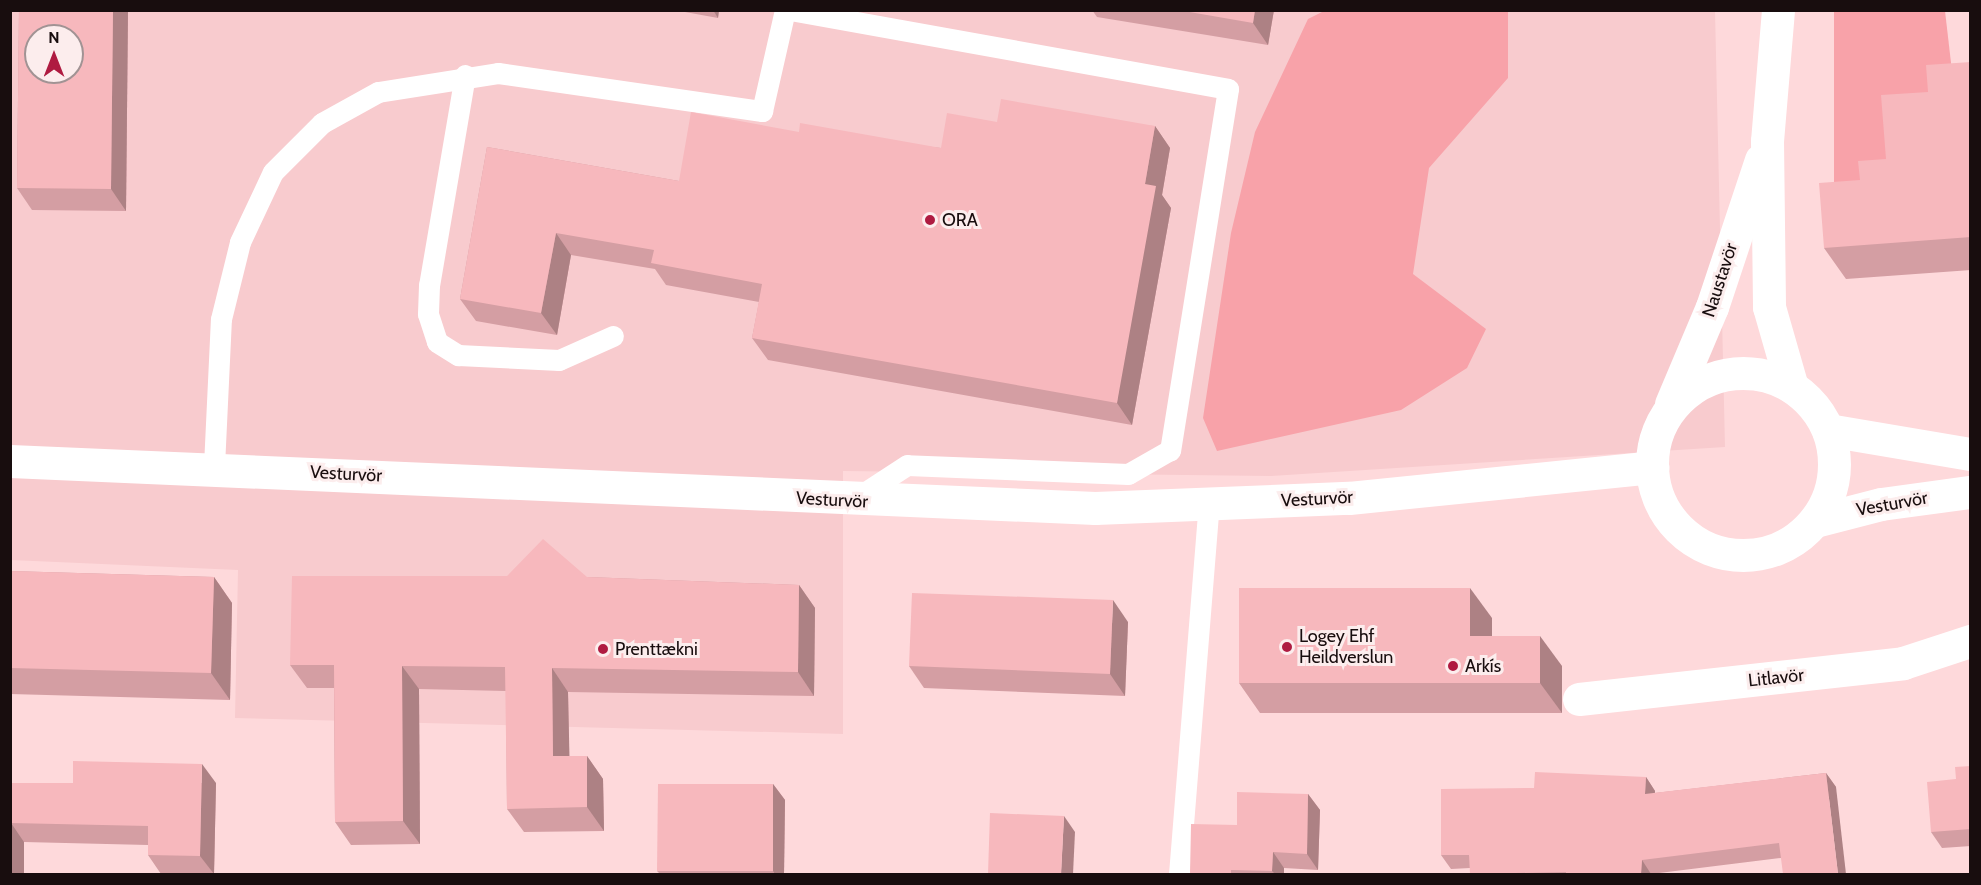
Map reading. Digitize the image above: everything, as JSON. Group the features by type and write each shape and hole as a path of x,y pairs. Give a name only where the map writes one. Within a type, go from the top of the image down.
{"street":[{"name":"Naustavör","path":"1778,10 1767,141 1769,307 1792,387"},
{"name":"Naustavör","path":"1665,416 1712,308 1767,141"},
{"path":"1728,375 1766,375 1792,387 1828,430 1834,477 1815,521 1777,549 1720,552 1693,540 1672,521 1657,495 1652,467 1665,416 1684,394 1728,375"},
{"path":"1828,430 1971,454"},
{"name":"Vesturvör","path":"10,461 214,466 851,502 1095,508 1349,498 1652,467"},
{"name":"Vesturvör","path":"1815,521 1881,504 1971,492"},
{"name":"Litlavör","path":"1579,699 1903,663 1971,641"}],"lane":[{"path":"214,466 221,319 240,242 273,172 322,123 378,92 465,75 498,73 762,111 785,10"},
{"path":"790,10 1228,89 1170,450 1128,474 907,465 851,502"},
{"path":"465,75 429,285 428,314 437,342 458,356 559,360 613,336"},
{"path":"1179,874 1209,504"}],"shaded area":[{"path":"1326,10 1508,11 1508,78 1429,168 1413,274 1486,329 1467,368 1401,410 1217,451 1203,418 1231,233 1255,132 1308,19"},
{"path":"11,11 1715,11 1725,447 1271,476 843,471 843,734 235,718 238,570 11,560"},
{"path":"1834,11 1945,11 1953,80 1896,179 1834,204"}],"building":[{"path":"19,10 113,10 111,189 17,188"},
{"path":"1178,10 1255,10 1253,23"},
{"path":"1971,62 1971,237 1824,248 1819,183 1860,180 1858,161 1886,159 1881,95 1928,92 1926,65"},
{"path":"1001,99 1155,126 1145,184 1156,186 1117,403 752,338 762,284 651,263 654,250 556,233 541,313 460,299 487,147 679,181 691,112 799,132 800,123 941,148 947,113 997,122"},
{"path":"543,539 587,577 799,585 798,672 552,668 553,756 587,756 587,807 507,809 505,667 402,666 403,821 335,822 334,665 290,665 292,576 507,576"},
{"path":"10,571 214,577 211,673 10,668"},
{"path":"1239,588 1470,588 1470,636 1540,636 1540,683 1239,683"},
{"path":"912,593 1113,600 1110,674 909,666"},
{"path":"73,761 202,764 200,856 148,855 148,826 11,823 10,834 10,783 73,783"},
{"path":"1971,766 1971,829 1931,832 1927,782 1956,779 1955,767"},
{"path":"1535,772 1646,777 1645,794 1826,773 1838,874 1783,874 1779,843 1642,860 1641,874 1566,874 1566,872 1470,874 1469,855 1441,855 1441,789 1534,788"},
{"path":"658,784 773,784 773,871 657,871"},
{"path":"1237,792 1308,794 1307,854 1273,852 1272,871 1231,870 1231,874 1190,874 1191,824 1237,825"},
{"path":"990,813 1064,816 1061,874 988,874"}],"place":[{"name":"ORA","path":"930,220"},
{"name":"Logey Ehf Heildverslun","path":"1287,647"},
{"name":"Prenttækni","path":"603,649"},
{"name":"Arkís","path":"1453,666"}]}
